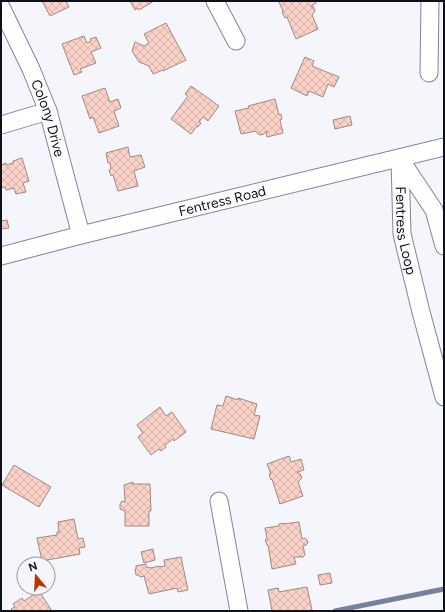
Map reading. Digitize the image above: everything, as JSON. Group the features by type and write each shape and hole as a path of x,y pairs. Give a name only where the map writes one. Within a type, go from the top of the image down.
{"street":[{"path":"215,1 236,41"},
{"path":"429,73 430,1"},
{"name":"Colony Drive","path":"1,7 31,69 48,111 82,235"},
{"path":"1,125 48,111"},
{"name":"Fentress Road","path":"1,256 444,147"},
{"name":"Fentress Loop","path":"400,159 434,210 444,246"},
{"name":"Fentress Loop","path":"400,159 402,234 420,312 444,397"},
{"path":"219,501 239,611"}],"building":[{"path":"42,1 66,1 69,7 50,16"},
{"path":"130,1 154,1 139,10 138,8 135,10"},
{"path":"280,1 315,1 316,3 311,6 313,6 315,11 312,15 318,29 296,39 287,17 285,18 282,12"},
{"path":"166,23 186,60 153,74 149,66 139,62 132,51 135,42 144,46 149,43 144,34"},
{"path":"84,36 87,43 91,41 90,39 96,37 101,48 91,52 96,63 80,69 82,72 74,75 62,44"},
{"path":"305,57 314,61 312,66 339,77 334,87 328,84 323,97 309,91 307,96 291,88"},
{"path":"191,86 219,106 208,121 203,117 199,122 201,123 191,134 171,119 188,96 185,94"},
{"path":"105,88 110,102 118,99 121,108 114,111 119,126 99,133 93,117 90,119 82,96"},
{"path":"275,99 279,115 281,114 282,119 280,120 283,133 267,137 266,131 264,134 260,135 256,131 241,134 235,111"},
{"path":"350,116 352,125 335,129 333,120"},
{"path":"128,147 130,157 141,155 145,167 134,171 138,186 118,191 113,175 111,176 109,170 111,169 110,163 108,163 106,153"},
{"path":"22,158 29,181 23,183 26,192 16,194 14,188 6,190 5,187 1,188 1,165 13,163 13,161"},
{"path":"7,220 9,228 1,229 1,221"},
{"path":"226,396 257,404 254,415 260,416 254,439 211,429 217,405 223,406"},
{"path":"160,407 166,416 172,412 186,432 174,441 173,439 165,445 166,447 161,451 159,449 151,455 138,437 143,433 137,425"},
{"path":"289,456 291,462 301,459 304,470 297,472 302,478 298,482 303,496 280,504 267,464"},
{"path":"14,465 51,487 39,507 2,485"},
{"path":"133,482 133,484 150,484 151,511 149,511 149,526 125,526 125,511 120,509 120,504 122,501 125,502 124,485"},
{"path":"74,519 78,539 83,538 85,547 79,548 80,554 56,558 56,556 41,556 37,538 57,535 57,532 59,532 58,522"},
{"path":"299,522 302,539 305,538 308,543 303,546 305,555 303,557 294,557 296,564 272,569 268,545 265,540 267,539 265,528 279,526 279,524 283,523"},
{"path":"153,549 155,560 144,563 141,552"},
{"path":"181,557 188,590 178,592 177,588 149,594 144,576 140,577 139,575 136,575 136,566 146,564 146,567 151,568 165,566 164,560"},
{"path":"330,573 332,583 320,585 318,575"},
{"path":"307,587 312,610 272,611 268,590 278,588 279,592"},
{"path":"32,596 42,596 52,611 13,611 11,609 15,607 13,604 22,598 24,601"}],"waterway":[{"path":"335,611 444,589"}]}
